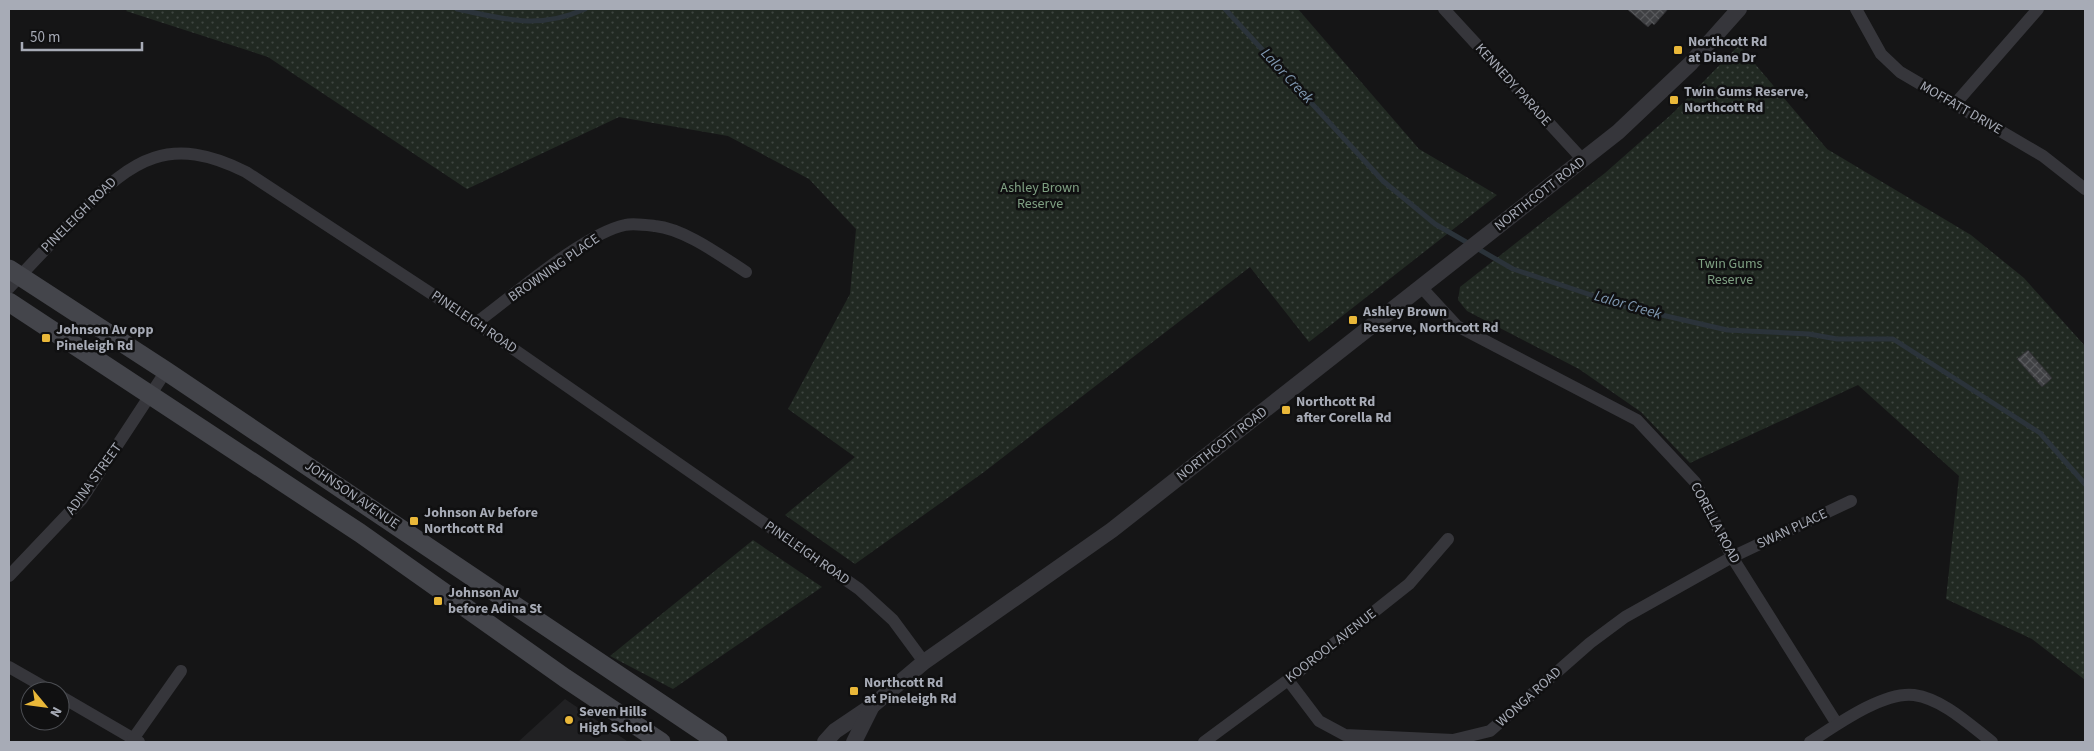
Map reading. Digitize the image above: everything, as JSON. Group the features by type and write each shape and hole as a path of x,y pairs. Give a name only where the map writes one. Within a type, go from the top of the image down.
{"main road":[{"name":"JOHNSON AVENUE","path":"12,278 166,371 718,742"},
{"name":"JOHNSON AVENUE","path":"9,302 360,533 558,673 661,742"}],"street":[{"name":"KENNEDY PARADE","path":"1444,9 1582,160"},
{"name":"NORTHCOTT ROAD","path":"825,742 835,731 872,706 924,662 1112,530 1422,288 1582,160 1653,101 1690,64 1739,9"},
{"name":"MOFFATT DRIVE","path":"1856,9 1881,54 1900,72 2044,156 2066,171 2085,189"},
{"path":"1955,104 2038,9"},
{"name":"PINELEIGH ROAD","path":"12,278 100,192 126,170 160,155 190,153 220,159 246,172 476,323 858,589 893,620 924,662"},
{"name":"BROWNING PLACE","path":"476,323 575,250 600,235 626,225 657,226 679,233 746,272"},
{"name":"CORELLA ROAD","path":"1422,288 1458,326 1637,420 1695,482 1732,557 1837,724"},
{"name":"ADINA STREET","path":"9,576 82,499 166,371"},
{"name":"SWAN PLACE","path":"1732,557 1851,501"},
{"name":"KOOROOL AVENUE","path":"1204,742 1288,680 1409,584 1448,539"},
{"name":"WONGA ROAD","path":"1288,680 1319,720 1345,735 1453,740 1490,731 1590,643 1625,617 1732,557"},
{"path":"9,667 34,681"},
{"path":"70,702 136,740 181,671"},
{"path":"1810,742 1837,724 1881,702 1912,695 1948,710 1992,742"},
{"name":"NORTHCOTT ROAD","path":"854,742 872,706"}],"shaded area":[{"name":"Seven Hills High School","path":"565,699 627,741 629,742 518,742"}],"green space":[{"name":"Ashley Brown Reserve","path":"128,9 1298,9 1419,149 1497,195 1309,342 1250,267 984,472 855,564 785,515 855,457 788,409 850,294 856,229 809,179 728,136 619,117 467,189 268,57 126,11"},
{"name":"Twin Gums Reserve","path":"1739,45 1827,149 1971,235 2024,278 2085,346 2085,680 2032,639 1946,599 1959,476 1858,385 1690,463 1641,412 1579,369 1467,311 1458,300 1460,287 1605,173 1673,113"},
{"path":"753,540 822,587 673,689 610,656"}],"building":[{"path":"1627,9 1668,9 1654,25 1652,23 1648,27"},
{"path":"2028,350 2052,378 2042,387 2017,359"}],"waterway":[{"name":"Lalor Creek","path":"457,9 521,21 552,19 585,9"},
{"name":"Lalor Creek","path":"1225,9 1383,181 1435,224 1513,269 1627,307 1727,330 1809,334 1837,339 1893,339 2040,433 2085,484"}],"place":[{"name":"Northcott Rd at Diane Dr","path":"1678,50"},
{"name":"Twin Gums Reserve, Northcott Rd","path":"1674,100"},
{"name":"Ashley Brown Reserve, Northcott Rd","path":"1353,320"},
{"name":"Johnson Av opp Pineleigh Rd","path":"46,338"},
{"name":"Northcott Rd after Corella Rd","path":"1286,410"},
{"name":"Johnson Av before Northcott Rd","path":"414,521"},
{"name":"Johnson Av before Adina St","path":"438,601"},
{"name":"Northcott Rd at Pineleigh Rd","path":"854,691"},
{"name":"Seven Hills High School","path":"569,720"}]}
